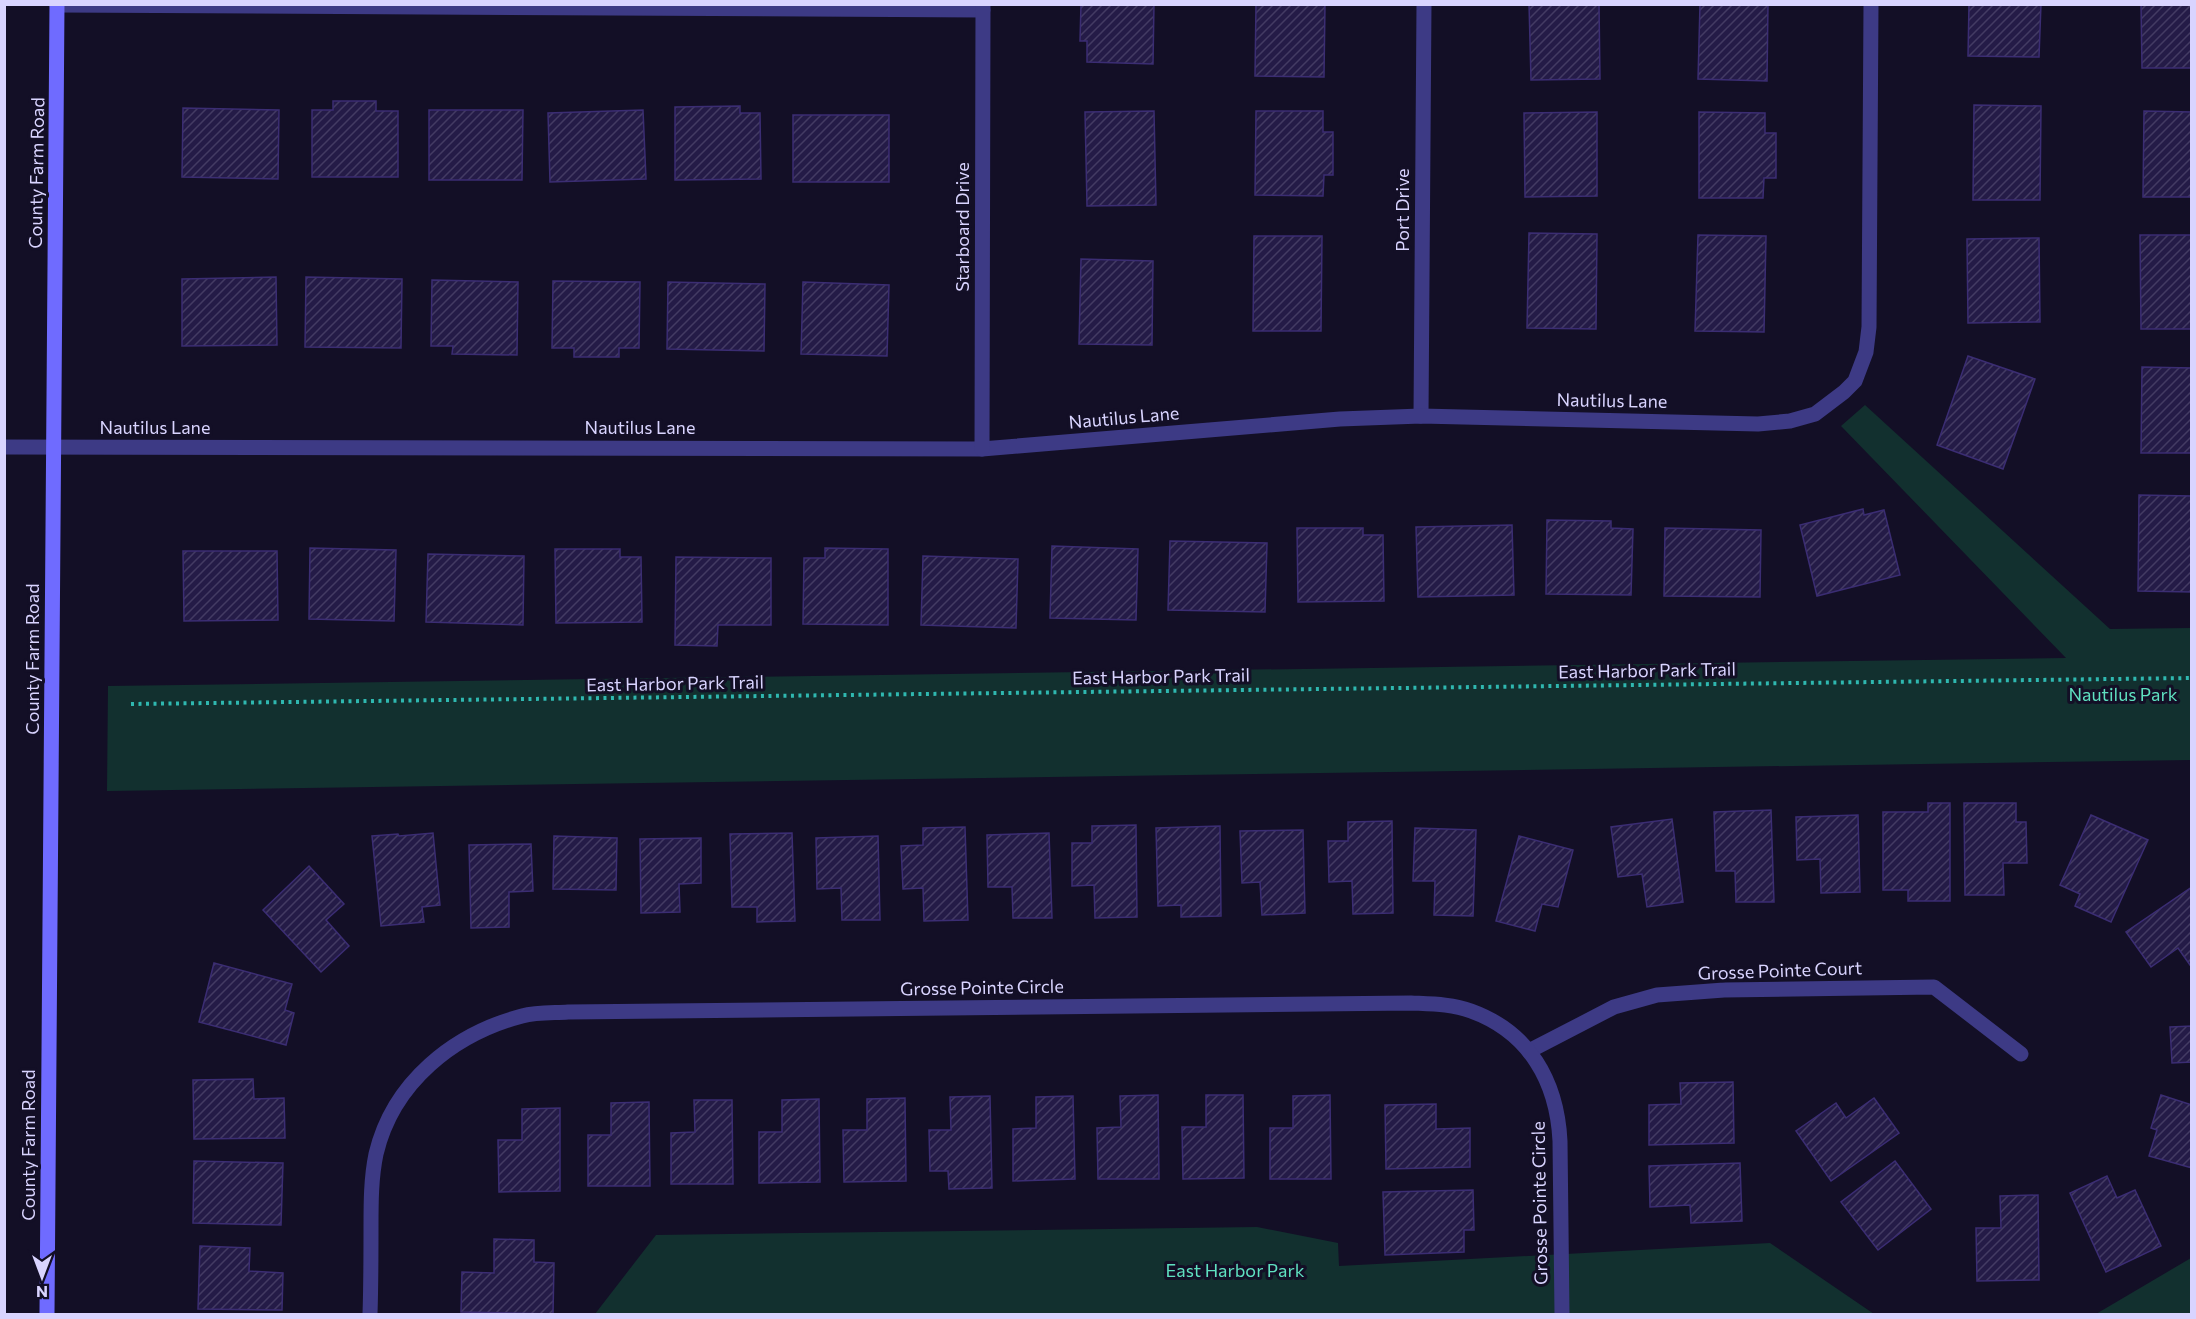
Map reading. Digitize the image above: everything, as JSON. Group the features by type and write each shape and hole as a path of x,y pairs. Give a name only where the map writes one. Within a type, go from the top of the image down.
{"main road":[{"name":"County Farm Road","path":"47,1314 57,5"}],"street":[{"name":"Port Drive","path":"1421,416 1424,4"},
{"name":"Nautilus Lane","path":"4,447 982,449 1340,419 1421,416 1758,424 1790,422 1815,414 1844,392 1855,381 1866,352 1869,327 1871,4"},
{"path":"57,5 983,7"},
{"name":"Starboard Drive","path":"982,449 983,7"},
{"name":"Grosse Pointe Court","path":"1529,1051 1614,1007 1657,995 1724,990 1934,987 2021,1054"},
{"name":"Grosse Pointe Circle","path":"370,1314 372,1182 376,1153 387,1120 412,1084 435,1058 468,1037 493,1025 525,1015 568,1012 1411,1003 1447,1005 1470,1010 1497,1023 1515,1036 1529,1051 1552,1089 1559,1117 1563,1314"}],"path":[{"name":"East Harbor Park Trail","path":"131,704 2192,678"}],"green space":[{"name":"Nautilus Park","path":"1865,405 2110,629 2191,628 2191,760 107,791 108,686 2066,658 1841,426"},
{"name":"East Harbor Park","path":"1257,1227 1338,1243 1339,1266 1770,1243 1874,1314 595,1314 656,1235"},
{"path":"2191,1258 2191,1314 2096,1314"}],"building":[{"path":"1081,4 1154,4 1153,64 1087,62 1087,41 1080,41"},
{"path":"1256,4 1325,4 1324,77 1255,76"},
{"path":"1529,4 1599,4 1600,79 1531,80"},
{"path":"1700,4 1768,4 1767,81 1698,79"},
{"path":"1969,4 2041,4 2039,57 1968,56"},
{"path":"2141,4 2192,4 2192,68 2142,68"},
{"path":"333,101 376,101 376,111 398,111 398,177 312,177 312,110 333,110"},
{"path":"1974,105 2041,106 2040,200 1973,200"},
{"path":"740,106 740,113 760,113 761,179 675,180 675,107"},
{"path":"183,108 279,110 278,179 182,177"},
{"path":"429,110 523,110 522,180 429,180"},
{"path":"643,110 646,179 550,182 548,113"},
{"path":"1154,111 1156,205 1087,206 1085,112"},
{"path":"1256,111 1323,111 1323,132 1333,132 1333,175 1324,175 1323,196 1255,195"},
{"path":"2144,111 2192,112 2192,197 2143,197"},
{"path":"1597,112 1597,196 1525,197 1524,113"},
{"path":"1699,112 1765,113 1765,133 1776,133 1776,178 1764,178 1763,198 1699,198"},
{"path":"793,115 889,115 889,182 793,182"},
{"path":"1529,233 1597,234 1596,329 1527,328"},
{"path":"1698,235 1766,236 1764,332 1695,331"},
{"path":"2140,235 2192,235 2192,329 2141,329"},
{"path":"1254,236 1322,236 1321,331 1253,331"},
{"path":"2039,238 2040,322 1968,323 1967,239"},
{"path":"1081,259 1153,261 1152,345 1079,344"},
{"path":"276,277 277,345 182,346 182,279"},
{"path":"306,277 402,279 401,348 305,347"},
{"path":"432,280 518,282 517,355 452,354 453,346 431,346"},
{"path":"553,281 640,282 639,348 619,348 619,357 574,357 574,348 552,348"},
{"path":"668,282 765,284 764,351 667,349"},
{"path":"803,282 889,285 887,356 801,354"},
{"path":"1968,356 2035,379 2003,469 1937,445"},
{"path":"2142,367 2192,368 2192,453 2141,453"},
{"path":"2139,495 2192,496 2192,592 2138,591"},
{"path":"1863,509 1864,515 1884,510 1900,575 1817,596 1800,525"},
{"path":"1547,520 1611,521 1611,528 1633,529 1631,595 1546,594"},
{"path":"1512,525 1514,595 1418,597 1416,527"},
{"path":"1297,528 1363,528 1363,535 1383,535 1384,601 1298,602"},
{"path":"1665,528 1761,530 1760,597 1664,596"},
{"path":"1170,541 1267,543 1265,612 1168,610"},
{"path":"1052,546 1138,549 1136,620 1050,618"},
{"path":"310,548 396,550 394,621 309,619"},
{"path":"825,548 888,549 888,625 803,624 804,558 825,558"},
{"path":"555,549 620,549 620,557 641,557 642,622 556,623"},
{"path":"183,551 277,551 278,620 184,621"},
{"path":"428,554 524,556 523,625 426,622"},
{"path":"923,556 1018,559 1016,628 921,625"},
{"path":"676,557 771,558 771,625 718,625 717,646 675,645"},
{"path":"1928,803 1950,803 1950,901 1908,901 1908,890 1883,890 1883,812 1928,812"},
{"path":"1964,803 2016,803 2016,822 2026,822 2027,863 2003,863 2004,895 1965,895"},
{"path":"1771,810 1774,902 1736,902 1735,871 1716,871 1714,812"},
{"path":"1858,815 1860,892 1821,893 1820,859 1797,860 1796,817"},
{"path":"2091,815 2148,840 2111,922 2075,906 2080,894 2060,885"},
{"path":"1672,819 1683,902 1647,907 1642,874 1618,877 1611,827"},
{"path":"1392,821 1393,913 1353,914 1352,881 1329,882 1328,841 1348,841 1348,822"},
{"path":"1136,825 1137,917 1095,918 1094,885 1072,886 1072,843 1092,843 1092,826"},
{"path":"1220,826 1221,916 1181,917 1181,905 1158,906 1156,828"},
{"path":"965,827 968,920 924,921 923,888 903,889 901,846 923,845 923,828"},
{"path":"1415,828 1476,830 1473,916 1434,915 1435,881 1413,881"},
{"path":"1303,830 1305,913 1262,915 1260,882 1242,883 1240,831"},
{"path":"433,833 440,905 422,907 424,922 381,926 372,836"},
{"path":"792,833 795,921 757,922 757,907 732,907 730,834"},
{"path":"1049,833 1052,918 1013,918 1012,887 988,887 987,835"},
{"path":"554,836 617,838 616,890 553,889"},
{"path":"878,836 880,920 842,920 841,888 817,889 816,838"},
{"path":"1519,836 1573,850 1558,907 1542,904 1535,931 1496,921"},
{"path":"701,838 701,883 679,884 680,912 641,913 640,839"},
{"path":"531,844 533,891 509,892 509,927 471,928 469,845"},
{"path":"309,866 344,904 326,920 349,946 321,972 263,910"},
{"path":"2192,887 2192,964 2190,965 2178,948 2151,967 2126,932"},
{"path":"214,963 292,984 285,1010 294,1013 286,1045 199,1022"},
{"path":"2192,1026 2192,1062 2172,1063 2170,1027"},
{"path":"253,1079 254,1099 284,1098 285,1138 194,1139 193,1080"},
{"path":"1733,1082 1734,1143 1649,1145 1649,1105 1681,1104 1680,1083"},
{"path":"1158,1095 1159,1179 1098,1179 1097,1128 1121,1127 1120,1096"},
{"path":"1206,1095 1243,1095 1244,1178 1183,1179 1182,1127 1206,1127"},
{"path":"1330,1095 1331,1179 1270,1179 1270,1128 1293,1128 1293,1096"},
{"path":"2161,1095 2192,1105 2192,1168 2149,1156 2157,1130 2151,1128"},
{"path":"990,1096 992,1188 949,1189 948,1171 930,1171 929,1130 951,1130 950,1097"},
{"path":"1073,1096 1075,1179 1013,1181 1013,1129 1036,1128 1036,1097"},
{"path":"905,1098 906,1181 844,1182 843,1130 867,1130 867,1099"},
{"path":"1874,1098 1899,1133 1831,1181 1796,1131 1836,1103 1846,1118"},
{"path":"819,1099 820,1182 759,1183 759,1132 782,1132 782,1100"},
{"path":"694,1100 732,1100 733,1184 671,1184 671,1133 695,1132"},
{"path":"649,1102 650,1186 588,1186 588,1135 611,1135 611,1103"},
{"path":"1436,1104 1436,1129 1470,1128 1470,1167 1386,1169 1385,1105"},
{"path":"560,1108 560,1191 499,1192 498,1140 522,1140 522,1109"},
{"path":"194,1161 283,1163 281,1225 193,1223"},
{"path":"1895,1161 1931,1209 1878,1250 1841,1202"},
{"path":"1740,1163 1742,1221 1691,1223 1690,1205 1650,1207 1649,1166"},
{"path":"2107,1176 2117,1198 2135,1190 2161,1246 2106,1272 2070,1193"},
{"path":"1473,1190 1474,1230 1464,1230 1464,1252 1385,1255 1383,1192"},
{"path":"2038,1195 2039,1280 1977,1281 1976,1228 2001,1228 2000,1196"},
{"path":"494,1239 534,1240 534,1262 554,1263 553,1314 461,1312 462,1272 494,1273"},
{"path":"200,1246 250,1248 249,1271 283,1273 282,1310 198,1309"}]}
